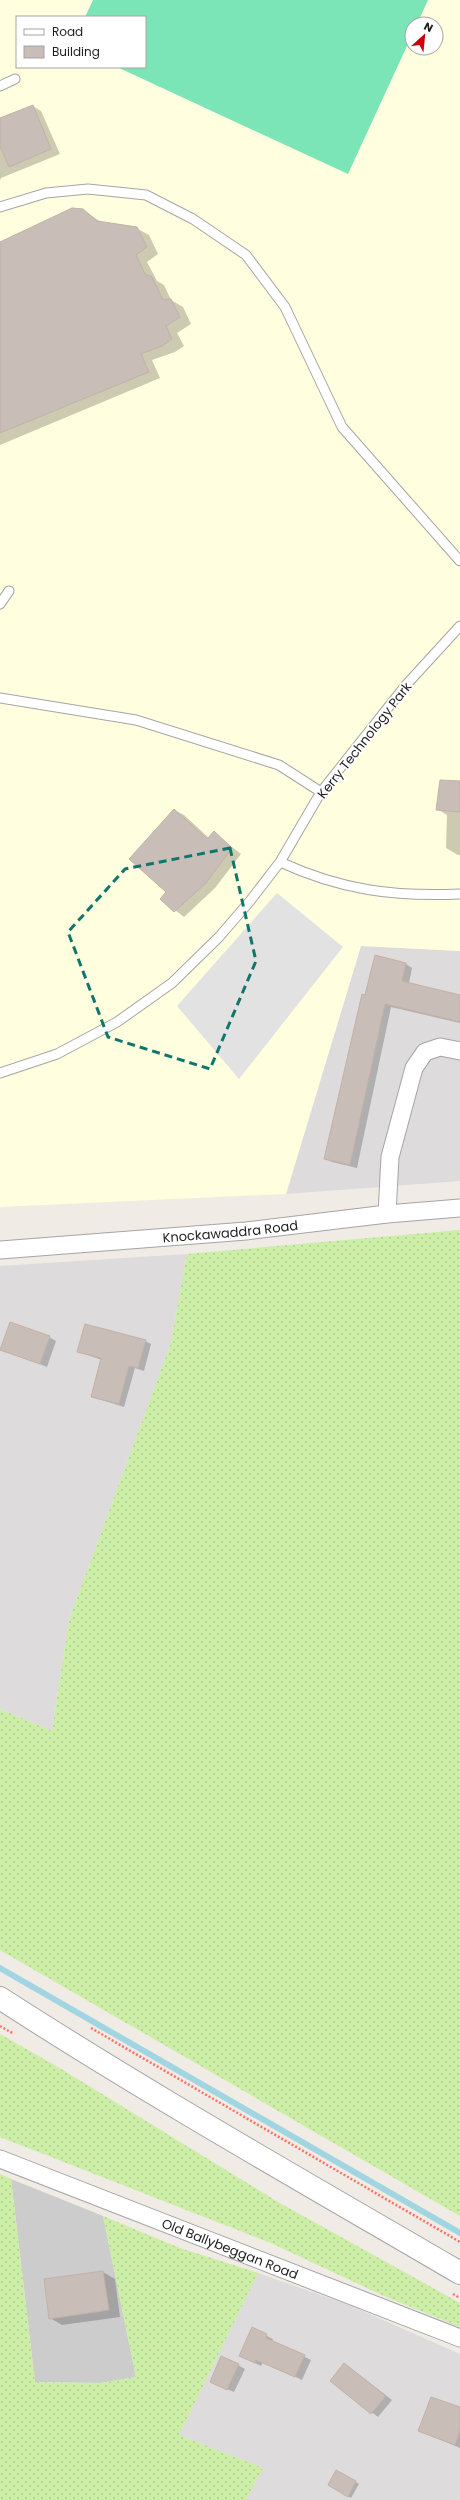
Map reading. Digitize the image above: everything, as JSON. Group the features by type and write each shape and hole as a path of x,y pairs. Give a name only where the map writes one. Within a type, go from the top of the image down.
{"street":[{"path":"388,1214 390,1157 414,1068 426,1052 440,1047 460,1051"},
{"name":"Knockawaddra Road","path":"0,1250 246,1231 388,1214 460,1208"},
{"path":"0,1998 275,2165 460,2273"},
{"name":"Old Ballybeggan Road","path":"0,2159 460,2338"}],"lane":[{"path":"0,86 15,79"},
{"path":"0,206 46,193 88,189 146,195 193,218 246,255 285,307 342,427 460,561"},
{"path":"0,604 9,591"},
{"name":"Kerry Technology Park","path":"0,1073 57,1054 117,1022 172,983 219,937 280,862 321,792 406,685 460,626"},
{"path":"0,698 136,720 279,765 321,792"},
{"path":"280,862 314,878 377,892 419,896 460,894"}],"path":[{"path":"86,2025 460,2242"}],"highlighted area":[{"path":"230,848 256,961 210,1069 108,1037 68,932 125,869"}],"shaded area":[{"path":"0,0 460,0 460,951 361,946 286,1194 0,1207"},
{"path":"277,893 343,947 239,1079 177,1006"},
{"path":"361,946 460,951 460,1181 286,1194"},
{"path":"187,1254 171,1343 69,1620 52,1731 0,1709 0,1266"},
{"path":"11,2179 103,2216 136,2377 100,2383 35,2382"},
{"path":"258,2273 349,2305 460,2354 460,2500 246,2500 263,2468 179,2435"}],"green space":[{"path":"93,0 428,0 421,16 404,16 404,52 348,174 119,68 146,68 146,16 85,16"},
{"path":"460,1230 460,2216 0,1950 0,1709 52,1731 69,1620 171,1343 187,1254"},
{"path":"0,2034 63,2070 278,2202 460,2303 460,2327 384,2296 273,2244 0,2137"},
{"path":"0,2174 11,2179 35,2382 100,2383 136,2377 103,2216 180,2248 258,2273 179,2435 263,2468 246,2500 0,2500"}],"building":[{"path":"33,105 51,149 9,167 0,146 0,118"},
{"path":"72,208 83,209 97,221 137,227 147,247 136,255 145,274 152,277 163,300 171,299 180,317 166,326 172,339 162,346 141,354 149,372 0,433 0,242"},
{"path":"440,780 460,781 460,812 436,810"},
{"path":"174,809 207,839 214,831 232,848 206,883 174,912 160,899 166,892 129,859"},
{"path":"375,955 406,963 402,981 460,995 460,1022 385,1004 350,1165 324,1159 362,994 365,995"},
{"path":"10,1322 50,1336 40,1364 0,1350"},
{"path":"85,1324 146,1340 138,1368 129,1366 119,1404 91,1397 101,1358 77,1352"},
{"path":"103,2271 109,2310 49,2319 44,2279"},
{"path":"252,2327 267,2334 266,2338 305,2355 295,2377 256,2360 255,2363 239,2356"},
{"path":"221,2356 239,2364 227,2390 210,2382"},
{"path":"344,2363 386,2396 371,2414 330,2381"},
{"path":"431,2397 460,2407 460,2430 455,2445 418,2431"},
{"path":"336,2470 356,2481 348,2497 328,2485"}],"waterway":[{"path":"0,1968 460,2233"}]}
